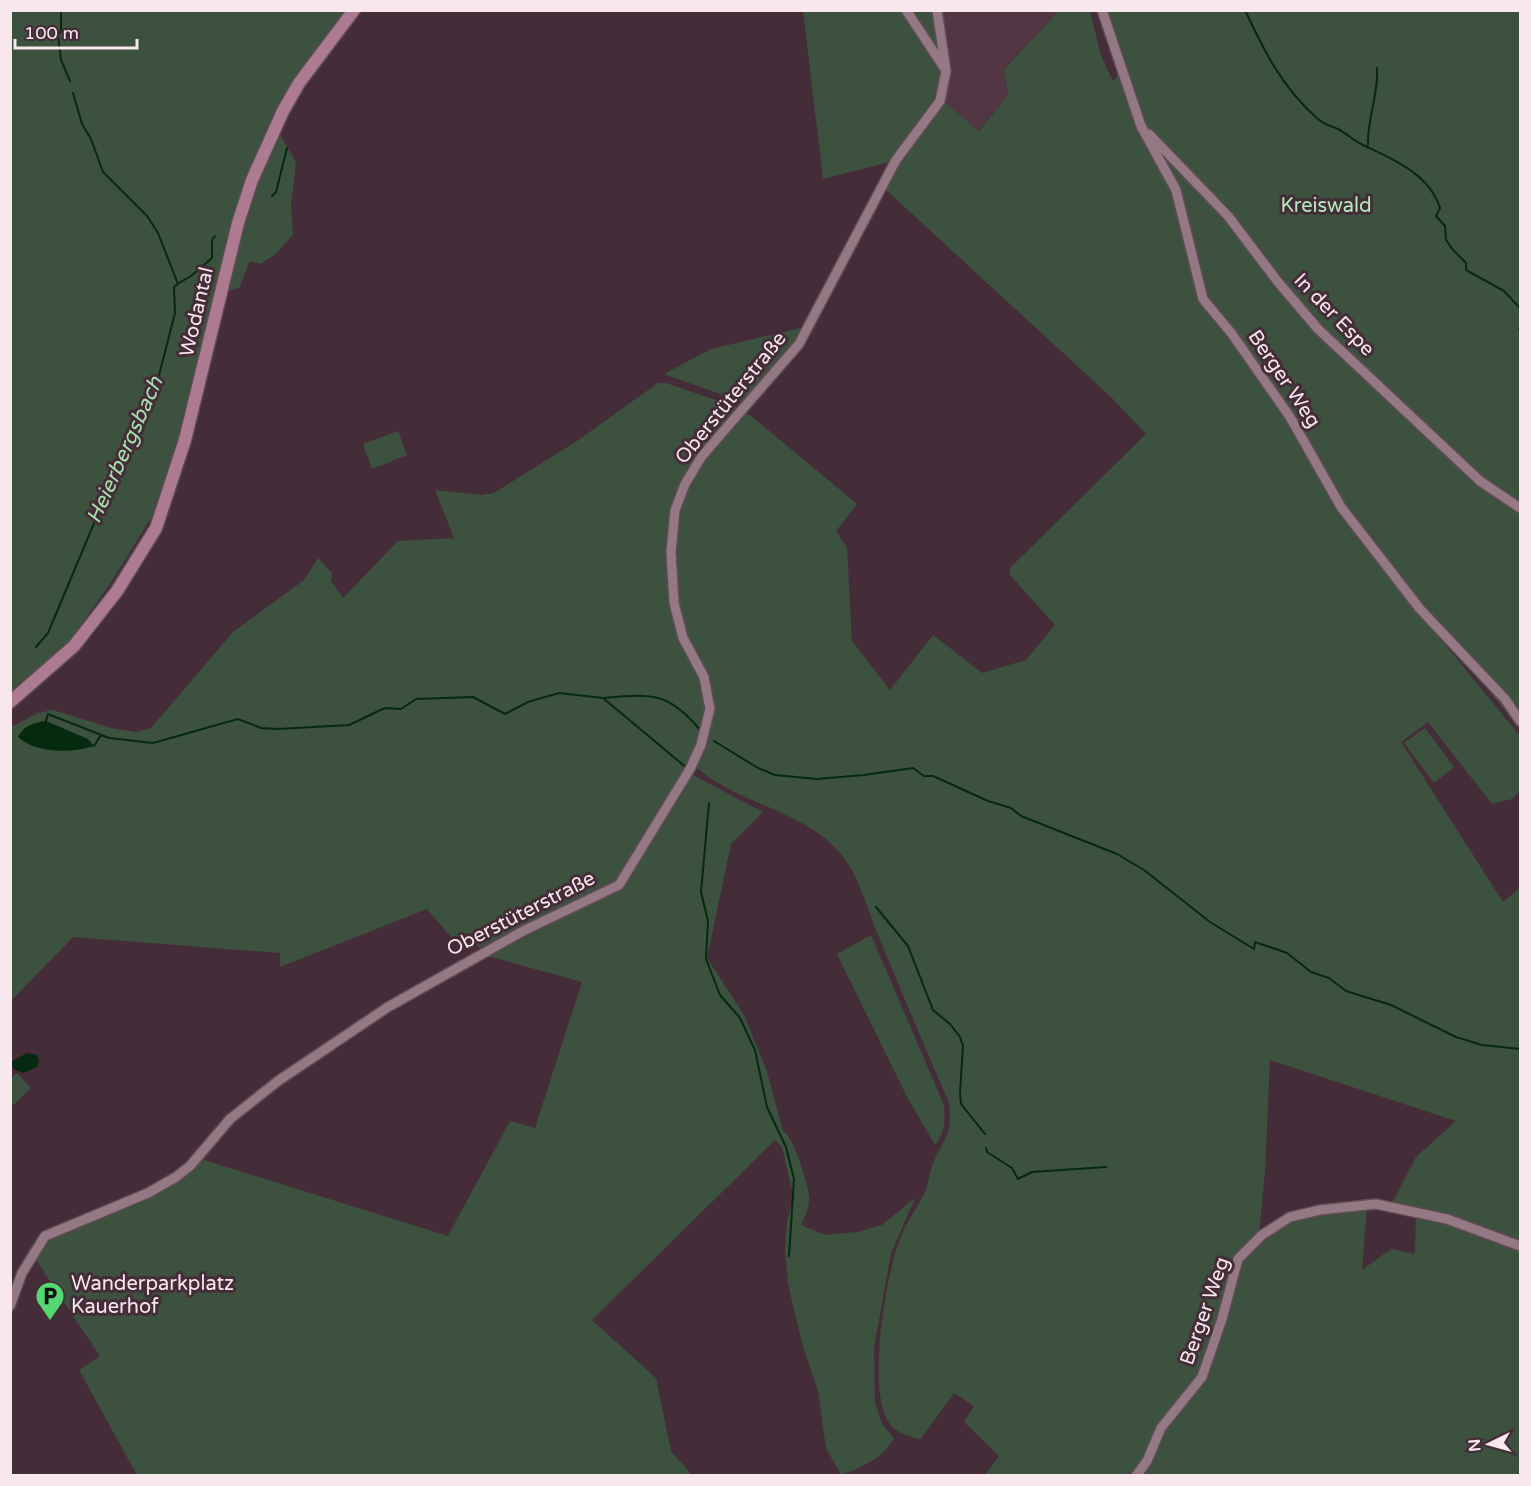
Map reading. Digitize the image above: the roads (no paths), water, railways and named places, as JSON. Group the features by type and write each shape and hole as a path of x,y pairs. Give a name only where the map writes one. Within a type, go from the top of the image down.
{"main road":[{"name":"Wodantal","path":"10,702 74,646 117,591 156,528 185,440 238,223 252,180 283,111 299,83 354,10"}],"street":[{"path":"906,10 946,71"},
{"name":"Oberstüterstraße","path":"10,1306 22,1273 45,1236 148,1193 176,1177 190,1166 230,1119 278,1081 388,1008 514,936 619,885 690,769 701,745 710,709 704,677 683,638 674,603 671,552 675,510 685,484 702,456 800,344 896,160 940,100 946,71 937,10"},
{"name":"Berger Weg","path":"1101,10 1141,126 1176,190 1203,299 1232,334 1290,417 1341,507 1420,609 1505,699 1521,721"},
{"name":"In der Espe","path":"1141,126 1228,216 1278,282 1318,329 1480,481 1521,508"},
{"name":"Berger Weg","path":"1136,1476 1147,1461 1161,1428 1202,1377 1222,1319 1238,1259 1262,1235 1290,1217 1320,1210 1376,1203 1447,1219 1521,1246"}],"waterway":[{"name":"Heierbergsbach","path":"61,10 61,31 58,35 61,60 70,81"},
{"name":"Heierbergsbach","path":"1245,10 1276,69 1294,95 1322,122 1408,168 1418,176 1435,196 1440,208 1436,216 1445,226 1446,240 1466,263 1466,270 1504,291 1520,308"},
{"name":"Heierbergsbach","path":"1368,145 1377,68"},
{"name":"Heierbergsbach","path":"36,647 48,633 118,466 128,433 155,391 175,313 174,287 178,284 158,233 147,216 103,172 91,139 82,124 73,93"},
{"path":"272,196 276,192 287,148"},
{"path":"179,283 212,258 212,240 215,236"},
{"path":"46,721 48,714 109,738 153,743 238,719 261,728 278,729 349,725 385,708 401,709 416,699 473,697 505,714 528,702 559,693 603,698 688,769"},
{"path":"603,698 634,696 658,698 678,708 700,730"},
{"path":"94,746 101,735"},
{"path":"714,741 758,768 775,775 817,779 913,768 924,776 933,776 988,801 1011,808 1021,816 1117,854 1144,870 1210,922 1254,949 1255,942 1287,953 1311,972 1329,978 1346,991 1391,1005 1456,1037 1482,1045 1520,1049"},
{"path":"709,803 701,892 708,921 706,959 720,995 740,1018 755,1050 767,1107 786,1147 794,1179 789,1256"},
{"path":"876,907 908,946 933,1010 950,1024 960,1037 963,1046 961,1104 985,1134"},
{"path":"986,1148 987,1152 1012,1168 1018,1179 1032,1172 1106,1167"}],"place":[{"name":"Wanderparkplatz Kauerhof","path":"50,1322"}],"park label":[{"name":"Kreiswald","path":"1326,206"}]}
